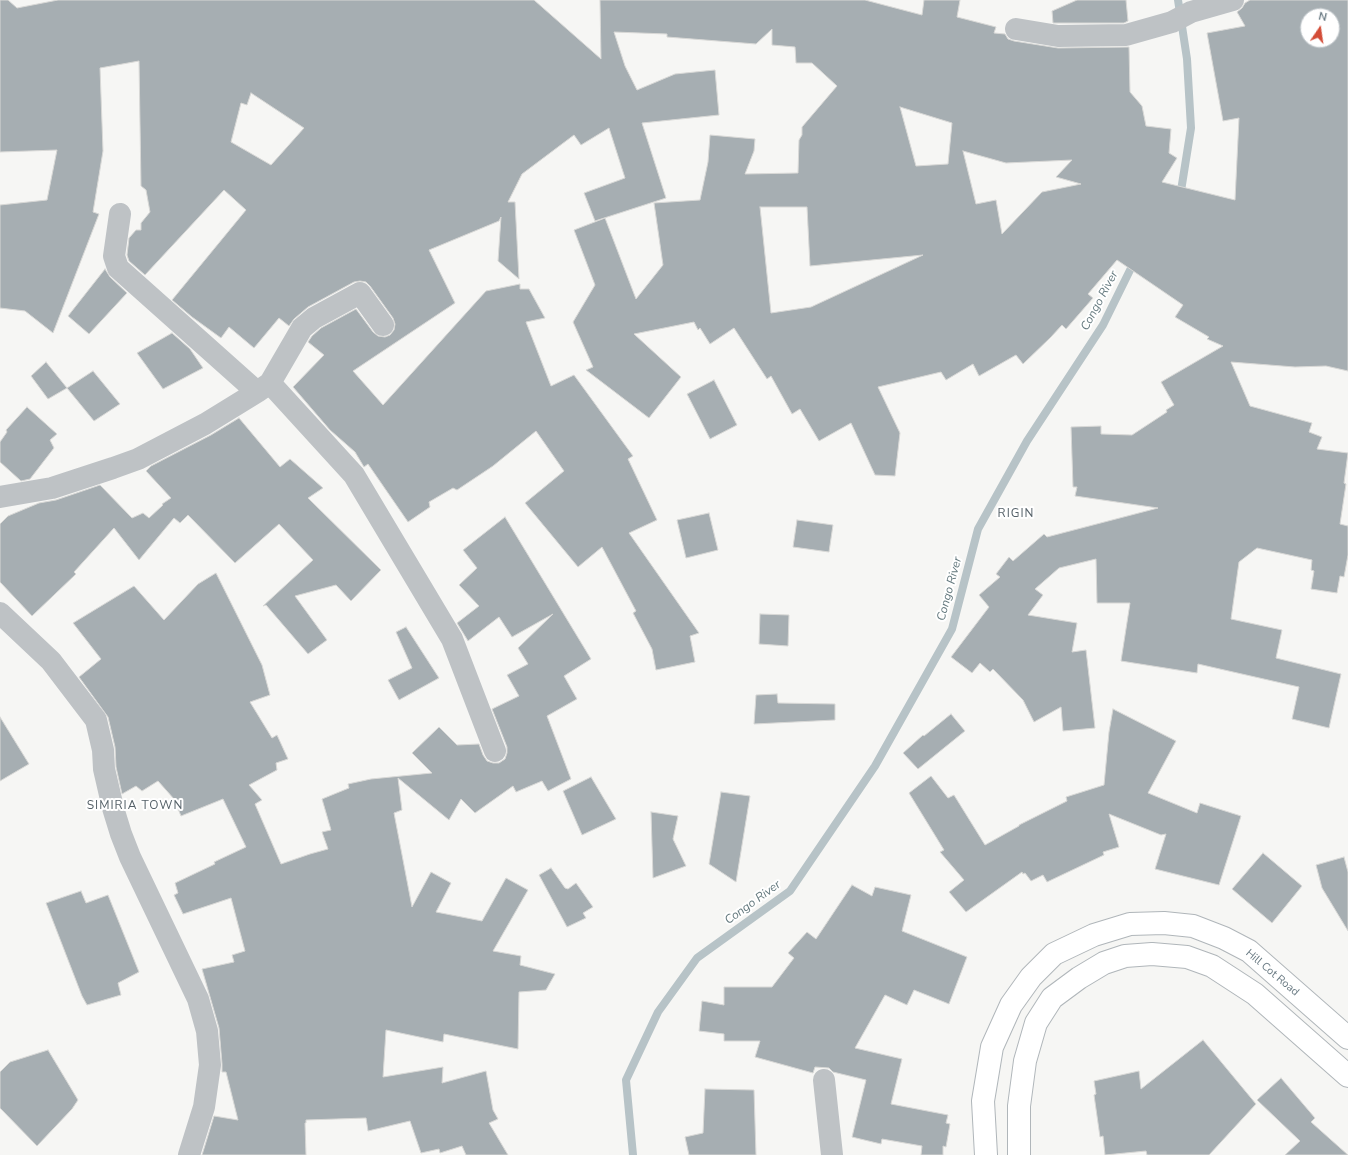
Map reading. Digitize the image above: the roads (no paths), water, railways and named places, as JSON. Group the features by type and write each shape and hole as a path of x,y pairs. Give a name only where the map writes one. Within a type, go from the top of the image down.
{"main road":[{"name":"Hill Cot Road","path":"986,1155 984,1101 992,1047 1011,1006 1031,977 1054,954 1094,935 1130,924 1164,923 1193,926 1224,938 1249,951 1348,1038"},
{"path":"1019,1155 1019,1106 1025,1061 1036,1023 1052,998 1079,978 1104,963 1124,956 1152,954 1187,957 1212,966 1255,994 1348,1076"}],"street":[{"path":"1016,29 1058,36 1126,35 1233,0"},
{"path":"120,214 114,256 118,268 264,387 354,474 452,639 495,751"},
{"path":"0,497 52,488 138,458 205,424 264,387 302,328 314,318 360,293 383,325"},
{"path":"0,613 51,661 96,720 103,750 104,769 121,834 133,864 198,999 207,1031 210,1065 204,1107 189,1155"},
{"path":"824,1080 832,1155"}],"waterway":[{"name":"Congo River","path":"1178,0 1187,59 1191,128 1180,197"},
{"name":"Congo River","path":"633,1155 626,1080 658,1012 697,958 790,891 875,766 952,629 978,529 1027,441 1103,325 1135,260"}],"district":[{"name":"RIGIN","path":"1016,514"},
{"name":"SIMIRIA TOWN","path":"135,806"}]}
